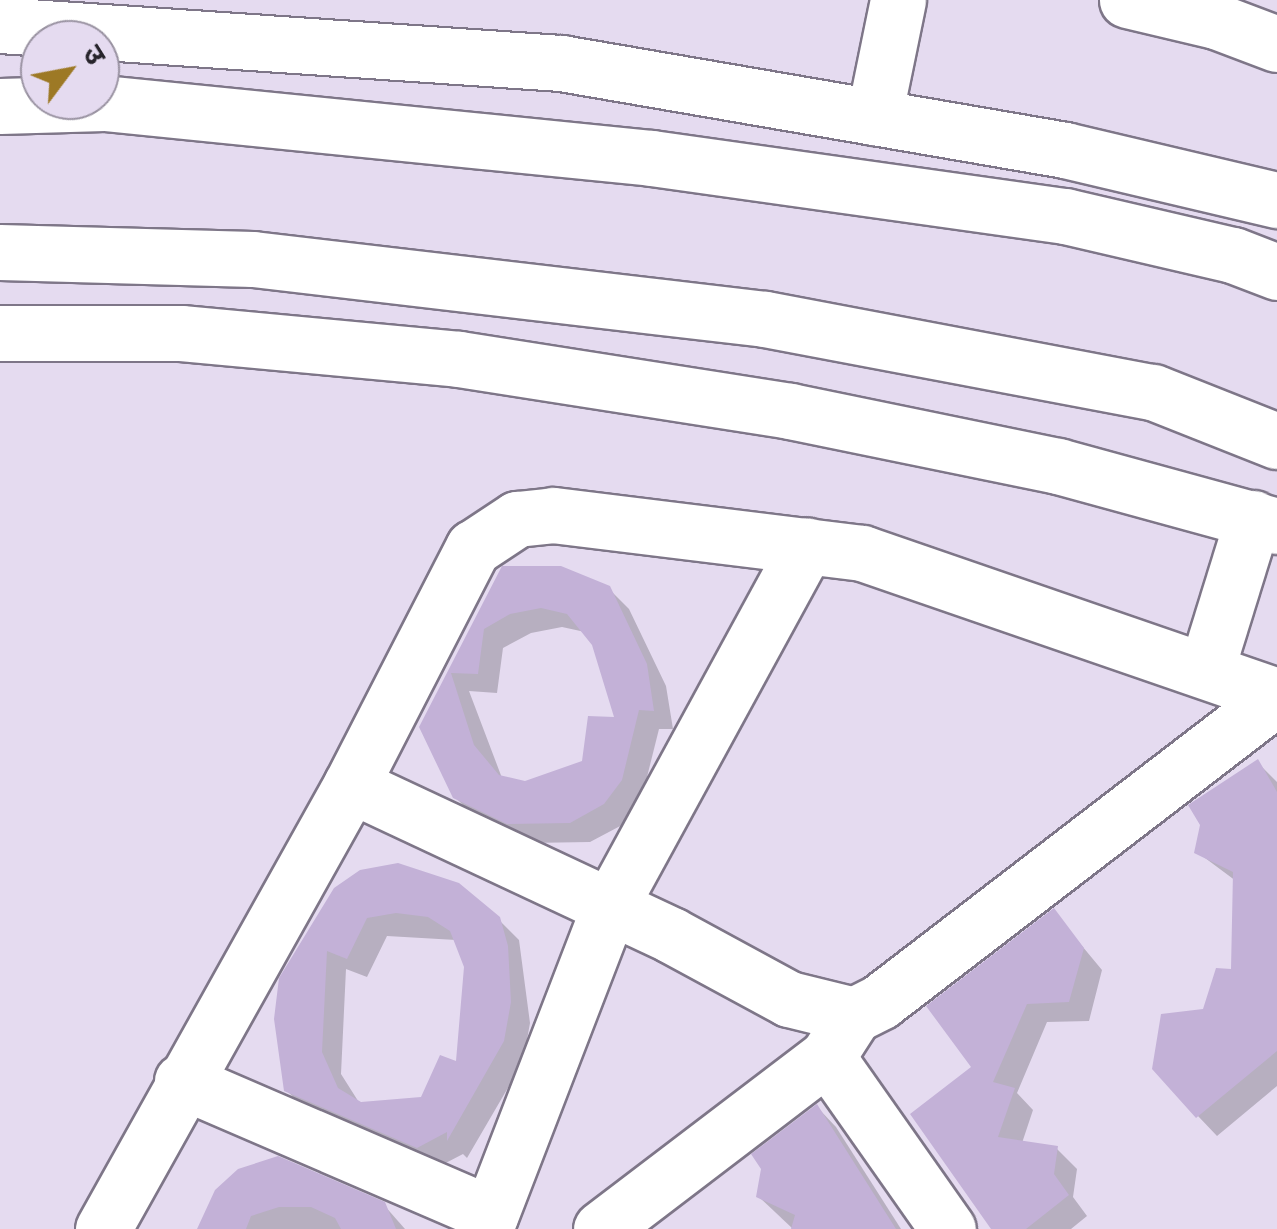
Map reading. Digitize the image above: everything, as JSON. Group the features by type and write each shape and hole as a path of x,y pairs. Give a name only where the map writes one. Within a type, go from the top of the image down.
{"street":[{"path":"874,117 898,0"},
{"path":"1127,0 1216,21 1277,44"},
{"path":"0,25 561,63 1065,150 1277,200"},
{"path":"0,106 104,103 652,158 1066,216 1233,255 1277,272"},
{"path":"0,252 253,259 765,319 1152,392 1277,441"},
{"path":"0,333 181,333 460,358 790,410 1058,466 1265,522 1207,667"},
{"path":"103,1229 351,785 473,548 495,530 553,515 862,553 1207,667 1277,697 882,1001 600,1229"},
{"path":"182,1082 488,1221 610,908 808,545"},
{"path":"351,785 610,908 788,999 841,1036 948,1229"}],"building":[{"path":"502,566 561,566 610,586 647,664 654,711 639,710 622,780 604,804 570,823 507,824 453,798 419,727","holes":["541,608 567,614 592,645 614,717 588,716 582,761 525,781 499,775 474,745 451,673 478,674 484,629 510,614"]},
{"path":"1258,759 1277,792 1277,1051 1196,1118 1152,1069 1161,1014 1203,1009 1216,968 1231,969 1233,872 1194,853 1200,825 1188,805"},
{"path":"398,863 459,883 500,917 508,946 511,1002 504,1041 447,1141 447,1132 417,1148 284,1091 274,1019 279,978 334,888 360,870","holes":["396,913 428,917 450,931 464,967 456,1061 440,1055 421,1097 361,1102 338,1088 322,1052 327,951 347,959 367,918"]},
{"path":"1054,908 1084,948 1069,1002 1027,1004 993,1082 1015,1088 998,1137 1058,1146 1054,1174 1069,1195 1026,1229 991,1229 910,1114 971,1067 926,1006"},
{"path":"817,1104 896,1229 791,1229 795,1215 756,1197 761,1169 751,1154"},
{"path":"278,1156 385,1202 396,1229 341,1229 335,1218 311,1207 279,1207 251,1216 246,1229 197,1229 215,1190 238,1169"}]}
